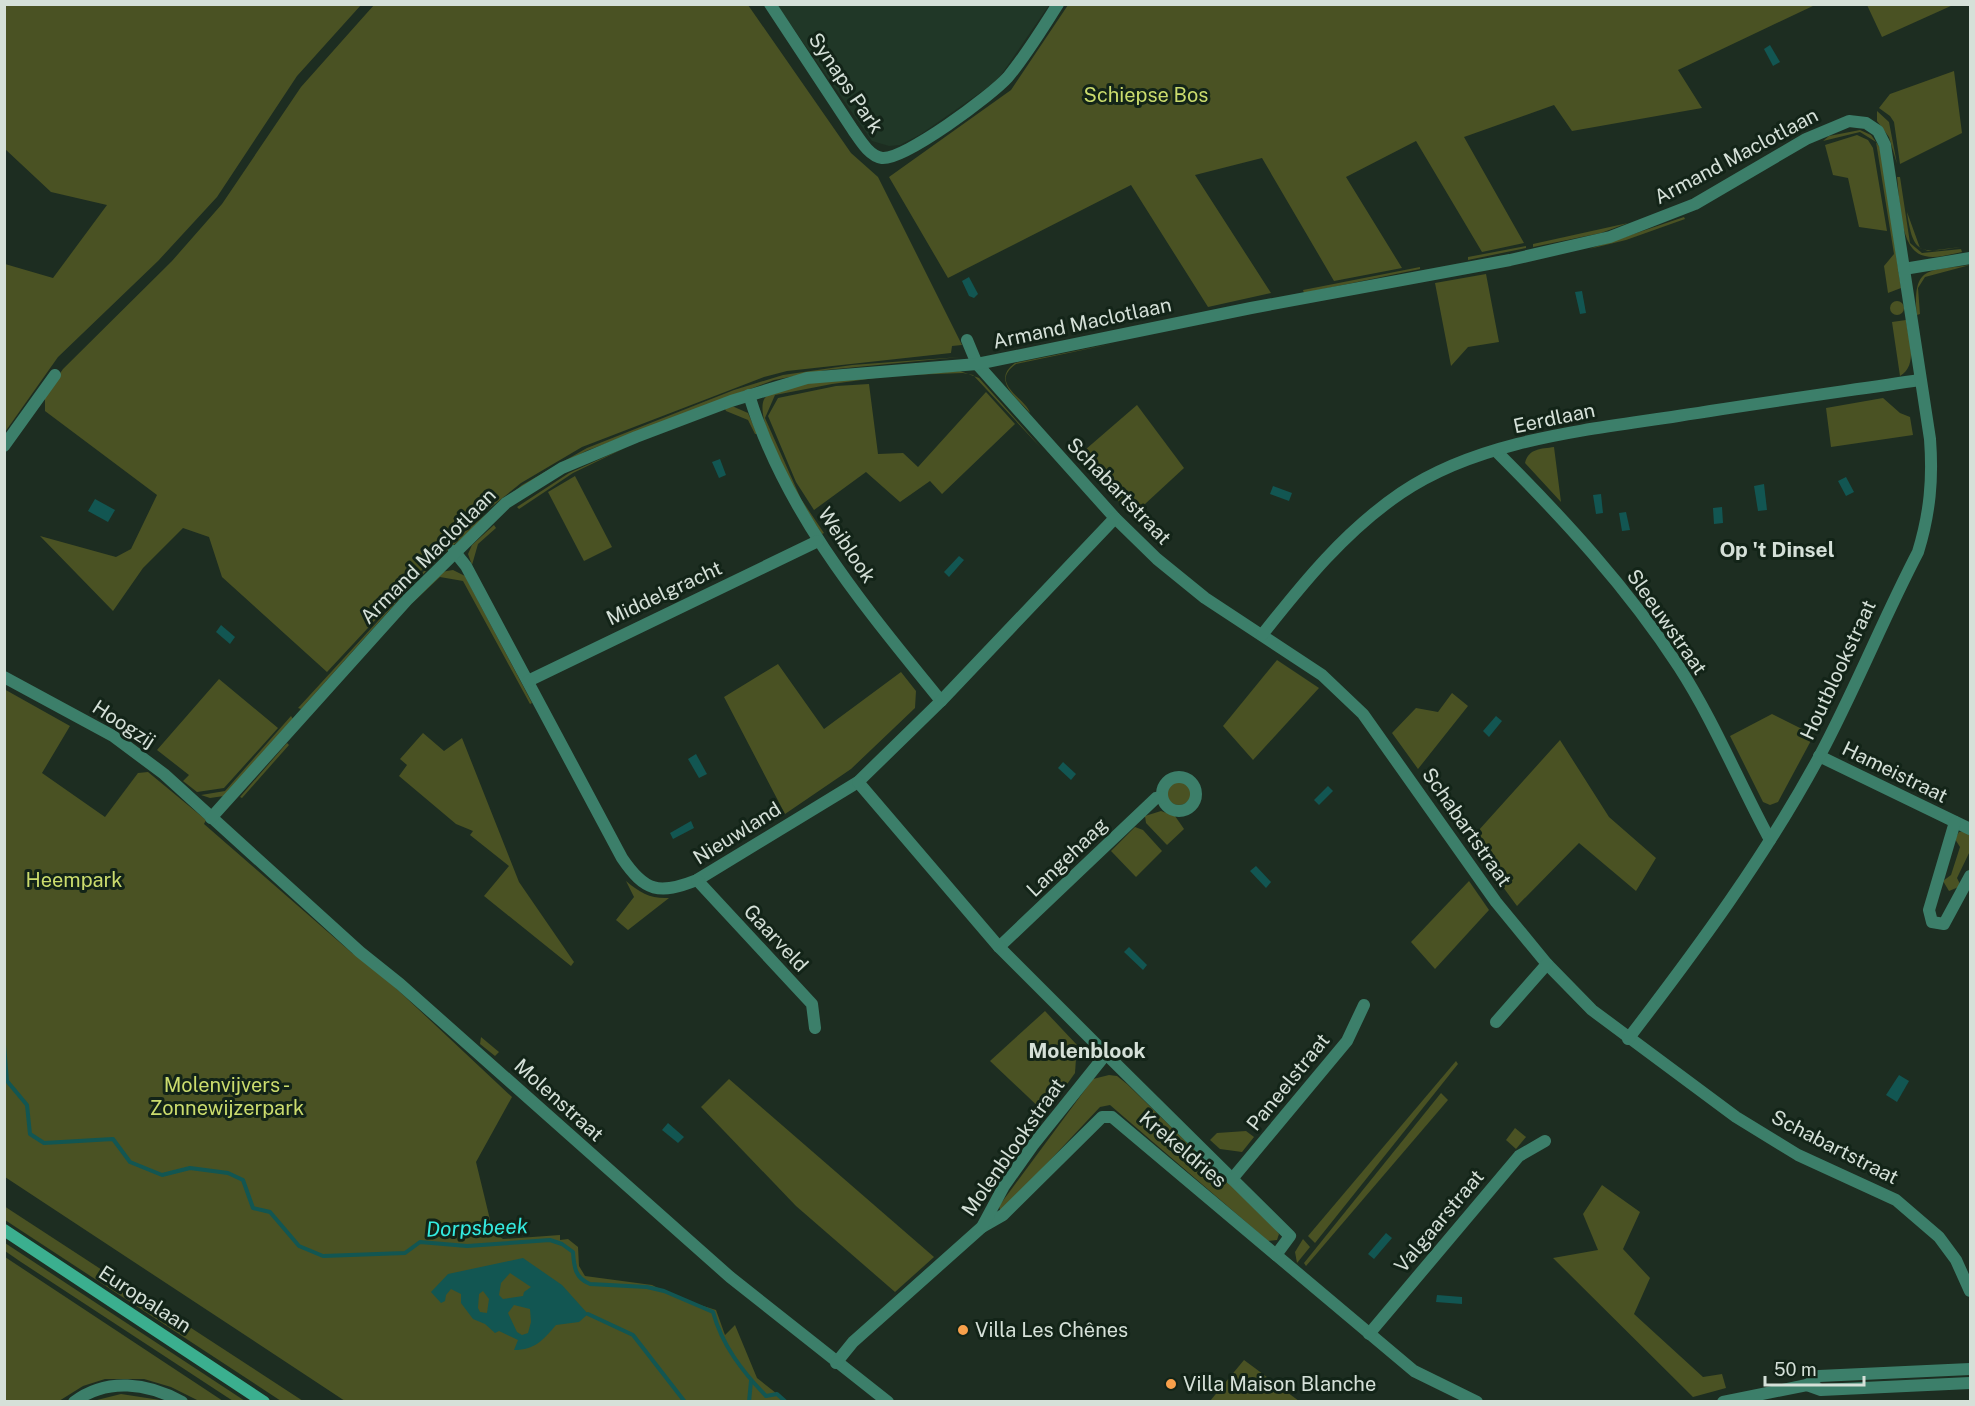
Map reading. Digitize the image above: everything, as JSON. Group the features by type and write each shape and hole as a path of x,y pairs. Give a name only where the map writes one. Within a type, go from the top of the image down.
{"main road":[{"name":"Europalaan","path":"4,1230 264,1401"}],"street":[{"name":"Synaps Park","path":"770,4 853,130 868,150 881,162 920,143 997,88 1032,45 1058,4"},
{"name":"Armand Maclotlaan","path":"212,818 407,600 454,551 506,503 562,468 749,395 807,378 976,364 1251,308 1510,260 1610,237 1695,204 1806,139 1849,121 1866,123 1878,131 1885,145 1904,269"},
{"path":"1904,269 1971,258"},
{"name":"Houtblookstraat","path":"1628,1040 1724,910 1770,840 1819,756 1918,552 1928,519 1933,476 1904,269"},
{"name":"Schabartstraat","path":"968,340 976,364 1115,518 1157,559 1205,598 1322,675 1362,714 1496,902 1547,964 1592,1010 1628,1040 1736,1117 1798,1155 1896,1200 1939,1237 1956,1260 1971,1292"},
{"path":"4,446 56,375"},
{"name":"Eerdlaan","path":"1262,635 1301,585 1348,535 1401,493 1447,468 1529,440 1920,380"},
{"name":"Weiblook","path":"749,395 771,453 818,541 865,606 941,701"},
{"name":"Sleeuwstraat","path":"1496,451 1581,538 1632,602 1679,668 1770,840"},
{"name":"Nieuwland","path":"454,551 466,566 622,858 637,880 654,889 674,889 697,880 858,782 941,701 1115,518"},
{"name":"Middelgracht","path":"528,681 818,541"},
{"name":"Hoogzij","path":"4,677 113,736 164,774 212,818"},
{"name":"Hameistraat","path":"1819,756 1971,829"},
{"path":"858,782 999,947 1106,1054"},
{"name":"Langehaag","path":"999,947 1156,798 1162,797"},
{"name":"Molenstraat","path":"212,818 360,952 400,984 697,1249 836,1363 888,1401"},
{"name":"Hameistraat","path":"1955,822 1933,898 1929,916 1932,922 1940,926 1944,924 1971,876"},
{"name":"Gaarveld","path":"697,880 812,1004 815,1028"},
{"path":"1933,898 1954,906"},
{"path":"1496,1022 1547,964"},
{"name":"Paneelstraat","path":"1232,1179 1347,1041 1364,1005"},
{"name":"Molenblookstraat","path":"836,1363 854,1342 982,1227 1004,1186 1033,1145 1106,1054"},
{"name":"Krekeldries","path":"1106,1054 1290,1236 1276,1255"},
{"name":"Krekeldries","path":"982,1227 1002,1215 1102,1117 1112,1117 1414,1371 1477,1401"},
{"name":"Valgaarstraat","path":"1369,1334 1519,1156 1545,1140"},
{"path":"1723,1401 1807,1384 1819,1376 1971,1369"},
{"path":"1807,1384 1821,1390 1971,1383"},
{"path":"74,1401 84,1394 121,1384 137,1384 167,1393 182,1401"}],"shaded area":[{"path":"777,5 1049,5 997,81 921,134 900,145 889,146 872,141"}],"green space":[{"path":"5,4 361,5 297,76 217,197 158,261 58,357 5,432 5,264 53,278 107,205 51,192 5,149"},
{"path":"374,5 748,5 851,153 878,177 962,345 952,346 951,353 787,371 764,377 582,447 521,483 447,543 327,672 222,577 209,537 183,528 143,568 113,611 40,536 116,557 131,549 157,495 45,411 45,395 63,369 172,261 222,204 301,87"},
{"name":"Schiepse Bos","path":"1068,5 1815,5 1678,70 1702,108 1572,131 1554,105 1464,137 1524,243 1482,252 1416,141 1346,177 1402,268 1334,281 1262,158 1195,175 1271,293 1208,307 1131,185 948,278 889,177 1011,90"},
{"path":"1867,5 1953,5 1882,37"},
{"path":"1954,71 1962,133 1900,164 1894,122 1879,108 1890,94"},
{"path":"1877,111 1889,122 1897,164 1889,137 1877,121"},
{"path":"1860,130 1871,135 1876,142 1860,132 1823,141 1829,136"},
{"path":"1857,135 1868,140 1873,148 1887,231 1859,227 1848,178 1833,175 1825,145"},
{"path":"1876,142 1881,149 1901,288 1888,293 1884,266 1894,254"},
{"path":"1897,177 1900,177 1910,243 1922,253 1961,249 1962,252 1934,257 1916,252 1910,245 1902,223"},
{"path":"1907,212 1920,247 1912,237"},
{"path":"1684,217 1685,219 1626,240 1589,249"},
{"path":"1628,223 1601,233 1533,247 1533,244"},
{"path":"1526,246 1526,248 1468,260 1468,257"},
{"path":"1970,265 1925,277 1918,288 1920,314 1917,315 1917,287 1926,274 1934,270"},
{"path":"1420,267 1420,269 1304,293 1303,290"},
{"path":"1486,274 1499,342 1468,347 1451,366 1435,283"},
{"path":"1894,301 1900,301 1904,308 1900,315 1894,315 1890,311 1890,305"},
{"path":"1906,320 1911,358 1906,371 1900,376 1892,322"},
{"path":"1116,343 1016,364 1008,371 1007,384 1030,413 1013,395 1009,389 1006,382 1005,376 1008,369 1015,363"},
{"path":"960,357 826,370 774,380 586,451 544,474 451,547 412,585 301,709 298,708 446,547 522,485 587,448 734,390 783,375 852,365"},
{"path":"960,371 968,374 909,375"},
{"path":"890,376 775,395 765,418 801,499 824,533 822,534 805,507 781,463 764,421 763,405 768,395 794,386"},
{"path":"974,376 979,378 1041,448"},
{"path":"869,384 878,454 903,453 918,467 986,392 1015,424 942,494 930,481 900,502 866,472 814,510 796,482 768,416 778,398 836,386"},
{"path":"1883,398 1900,413 1910,417 1913,435 1831,447 1826,408"},
{"path":"1137,405 1184,468 1132,516 1078,456"},
{"path":"732,406 748,413 757,434 748,420 726,411 725,409"},
{"path":"627,447 573,473 519,509 517,507 569,473"},
{"path":"1554,447 1561,502 1525,463 1529,454 1540,449"},
{"path":"575,476 612,547 584,561 548,492"},
{"path":"494,525 496,528 478,544 472,565 468,554 472,545"},
{"path":"453,570 465,576 532,703 530,704 463,581 440,577 408,607 441,572"},
{"path":"1277,660 1319,688 1253,760 1223,726"},
{"path":"778,664 824,729 901,672 916,691 915,708 851,769 785,814 724,697"},
{"path":"219,679 278,728 224,788 197,792 183,781 189,775 157,750"},
{"name":"Molenvijvers - Zonnewijzerpark","path":"4,689 70,726 42,773 105,817 138,773 148,772 206,820 204,824 352,953 368,962 512,1097 476,1162 493,1232 503,1239 560,1235 560,1240 568,1239 578,1247 579,1266 585,1276 652,1285 678,1298 716,1310 725,1335 735,1325 757,1378 786,1401 345,1401 5,1177"},
{"path":"1452,693 1468,706 1418,769 1392,733 1416,708 1438,712"},
{"path":"1772,714 1814,735 1778,802 1770,805 1763,802 1730,736"},
{"path":"291,716 293,719 224,796 210,798 201,795 225,791"},
{"path":"423,733 444,751 462,738 519,882 574,962 571,966 484,896 509,866 470,835 473,831 456,824 399,776 407,765 400,759"},
{"path":"1560,740 1609,817 1656,858 1636,891 1579,843 1517,906 1469,841"},
{"path":"287,743 289,745 242,798 240,797"},
{"path":"1179,781 1188,784 1191,793 1188,802 1179,805 1170,802 1167,793 1170,784"},
{"path":"1161,811 1175,816 1184,829 1167,845 1146,823 1145,816"},
{"path":"1135,827 1143,830 1162,851 1136,877 1111,851"},
{"path":"1959,832 1970,833 1970,851 1957,878 1961,886 1949,891 1943,881 1951,875 1960,847 1955,839"},
{"path":"626,881 646,894 669,898 628,930 616,920 634,897"},
{"path":"1469,881 1489,910 1435,969 1411,942"},
{"path":"1045,1011 1077,1045 1075,1073 1046,1114 990,1061"},
{"path":"481,1037 499,1052 495,1056 480,1044"},
{"path":"1456,1061 1458,1064 1315,1243 1308,1236"},
{"path":"1109,1075 1117,1076 1127,1084 1273,1226 1279,1234 1277,1240 1268,1241 1110,1105 1100,1107 1009,1204 1000,1210 999,1206 1093,1079"},
{"path":"729,1079 934,1257 895,1292 796,1206 701,1107"},
{"path":"1441,1093 1448,1100 1306,1266 1304,1263"},
{"path":"1515,1128 1526,1137 1516,1149 1506,1140"},
{"path":"1246,1131 1254,1137 1242,1152 1220,1149 1210,1140 1217,1133"},
{"path":"1602,1185 1640,1212 1623,1249 1650,1278 1634,1314 1703,1377 1722,1374 1726,1388 1693,1397 1553,1258 1598,1250 1583,1214"},
{"path":"4,1206 303,1401 281,1401 5,1220"},
{"path":"1303,1239 1310,1247 1297,1263 1295,1252"},
{"path":"5,1243 245,1401 233,1401 21,1262 5,1251"},
{"path":"5,1257 223,1401 199,1401 171,1387 144,1379 105,1379 83,1386 59,1401 5,1401"},
{"path":"1244,1360 1299,1401 1210,1401"},
{"path":"121,1394 160,1400 162,1401 97,1400"}],"water":[{"path":"1770,45 1780,62 1773,66 1764,49"},
{"path":"969,277 978,294 974,298 969,296 962,281"},
{"path":"1582,291 1586,313 1580,314 1575,292"},
{"path":"720,459 726,475 719,478 712,462"},
{"path":"1846,477 1854,492 1846,496 1838,481"},
{"path":"1764,484 1767,510 1758,511 1754,486"},
{"path":"1273,486 1292,493 1289,501 1270,494"},
{"path":"1601,494 1603,513 1596,514 1593,495"},
{"path":"95,499 115,510 108,522 88,511"},
{"path":"1722,507 1723,523 1714,524 1713,508"},
{"path":"1626,512 1630,530 1622,531 1619,513"},
{"path":"959,556 964,560 949,577 944,572"},
{"path":"221,625 235,637 230,644 216,632"},
{"path":"1496,716 1502,721 1489,737 1483,731"},
{"path":"696,754 707,774 699,778 688,759"},
{"path":"1063,762 1076,774 1071,780 1058,768"},
{"path":"1328,786 1333,791 1319,805 1314,800"},
{"path":"691,821 694,828 673,839 670,833"},
{"path":"1256,866 1271,882 1266,888 1250,871"},
{"path":"1129,947 1147,965 1143,970 1124,952"},
{"path":"1899,1075 1909,1081 1897,1102 1886,1095"},
{"path":"668,1123 684,1137 678,1143 662,1130"},
{"path":"1386,1233 1392,1238 1374,1259 1368,1254"},
{"path":"523,1258 562,1285 588,1314 579,1322 556,1325 543,1340 533,1346 514,1350 518,1340 499,1331 495,1333 485,1324 473,1319 461,1303 461,1294 451,1289 445,1301 441,1303 431,1292 448,1274","holes":["510,1273 531,1287 524,1292 523,1296 503,1299 499,1295 501,1283","483,1291 489,1299 487,1313 480,1312 478,1308 479,1294","514,1305 530,1309 531,1322 528,1333 522,1335 517,1332 508,1313"]},
{"path":"1437,1295 1462,1297 1462,1304 1436,1302"}],"waterway":[{"name":"Dorpsbeek","path":"4,1045 7,1081 27,1105 30,1134 44,1143 113,1139 130,1162 162,1175 190,1168 228,1173 243,1180 253,1208 270,1212 299,1246 323,1256 405,1253 420,1242 467,1246 550,1240 562,1244 573,1252 578,1275 585,1282 647,1287 664,1291 713,1312 727,1346 749,1377 766,1396 777,1394 786,1402"},
{"path":"588,1314 633,1335 685,1402"},
{"path":"749,1402 751,1381"}],"place":[{"name":"Villa Les Chênes","path":"963,1330"},
{"name":"Villa Maison Blanche","path":"1171,1384"}],"district":[{"name":"Op 't Dinsel","path":"1777,550"},
{"name":"Molenblook","path":"1087,1051"}],"park label":[{"name":"Heempark","path":"74,880"}]}
